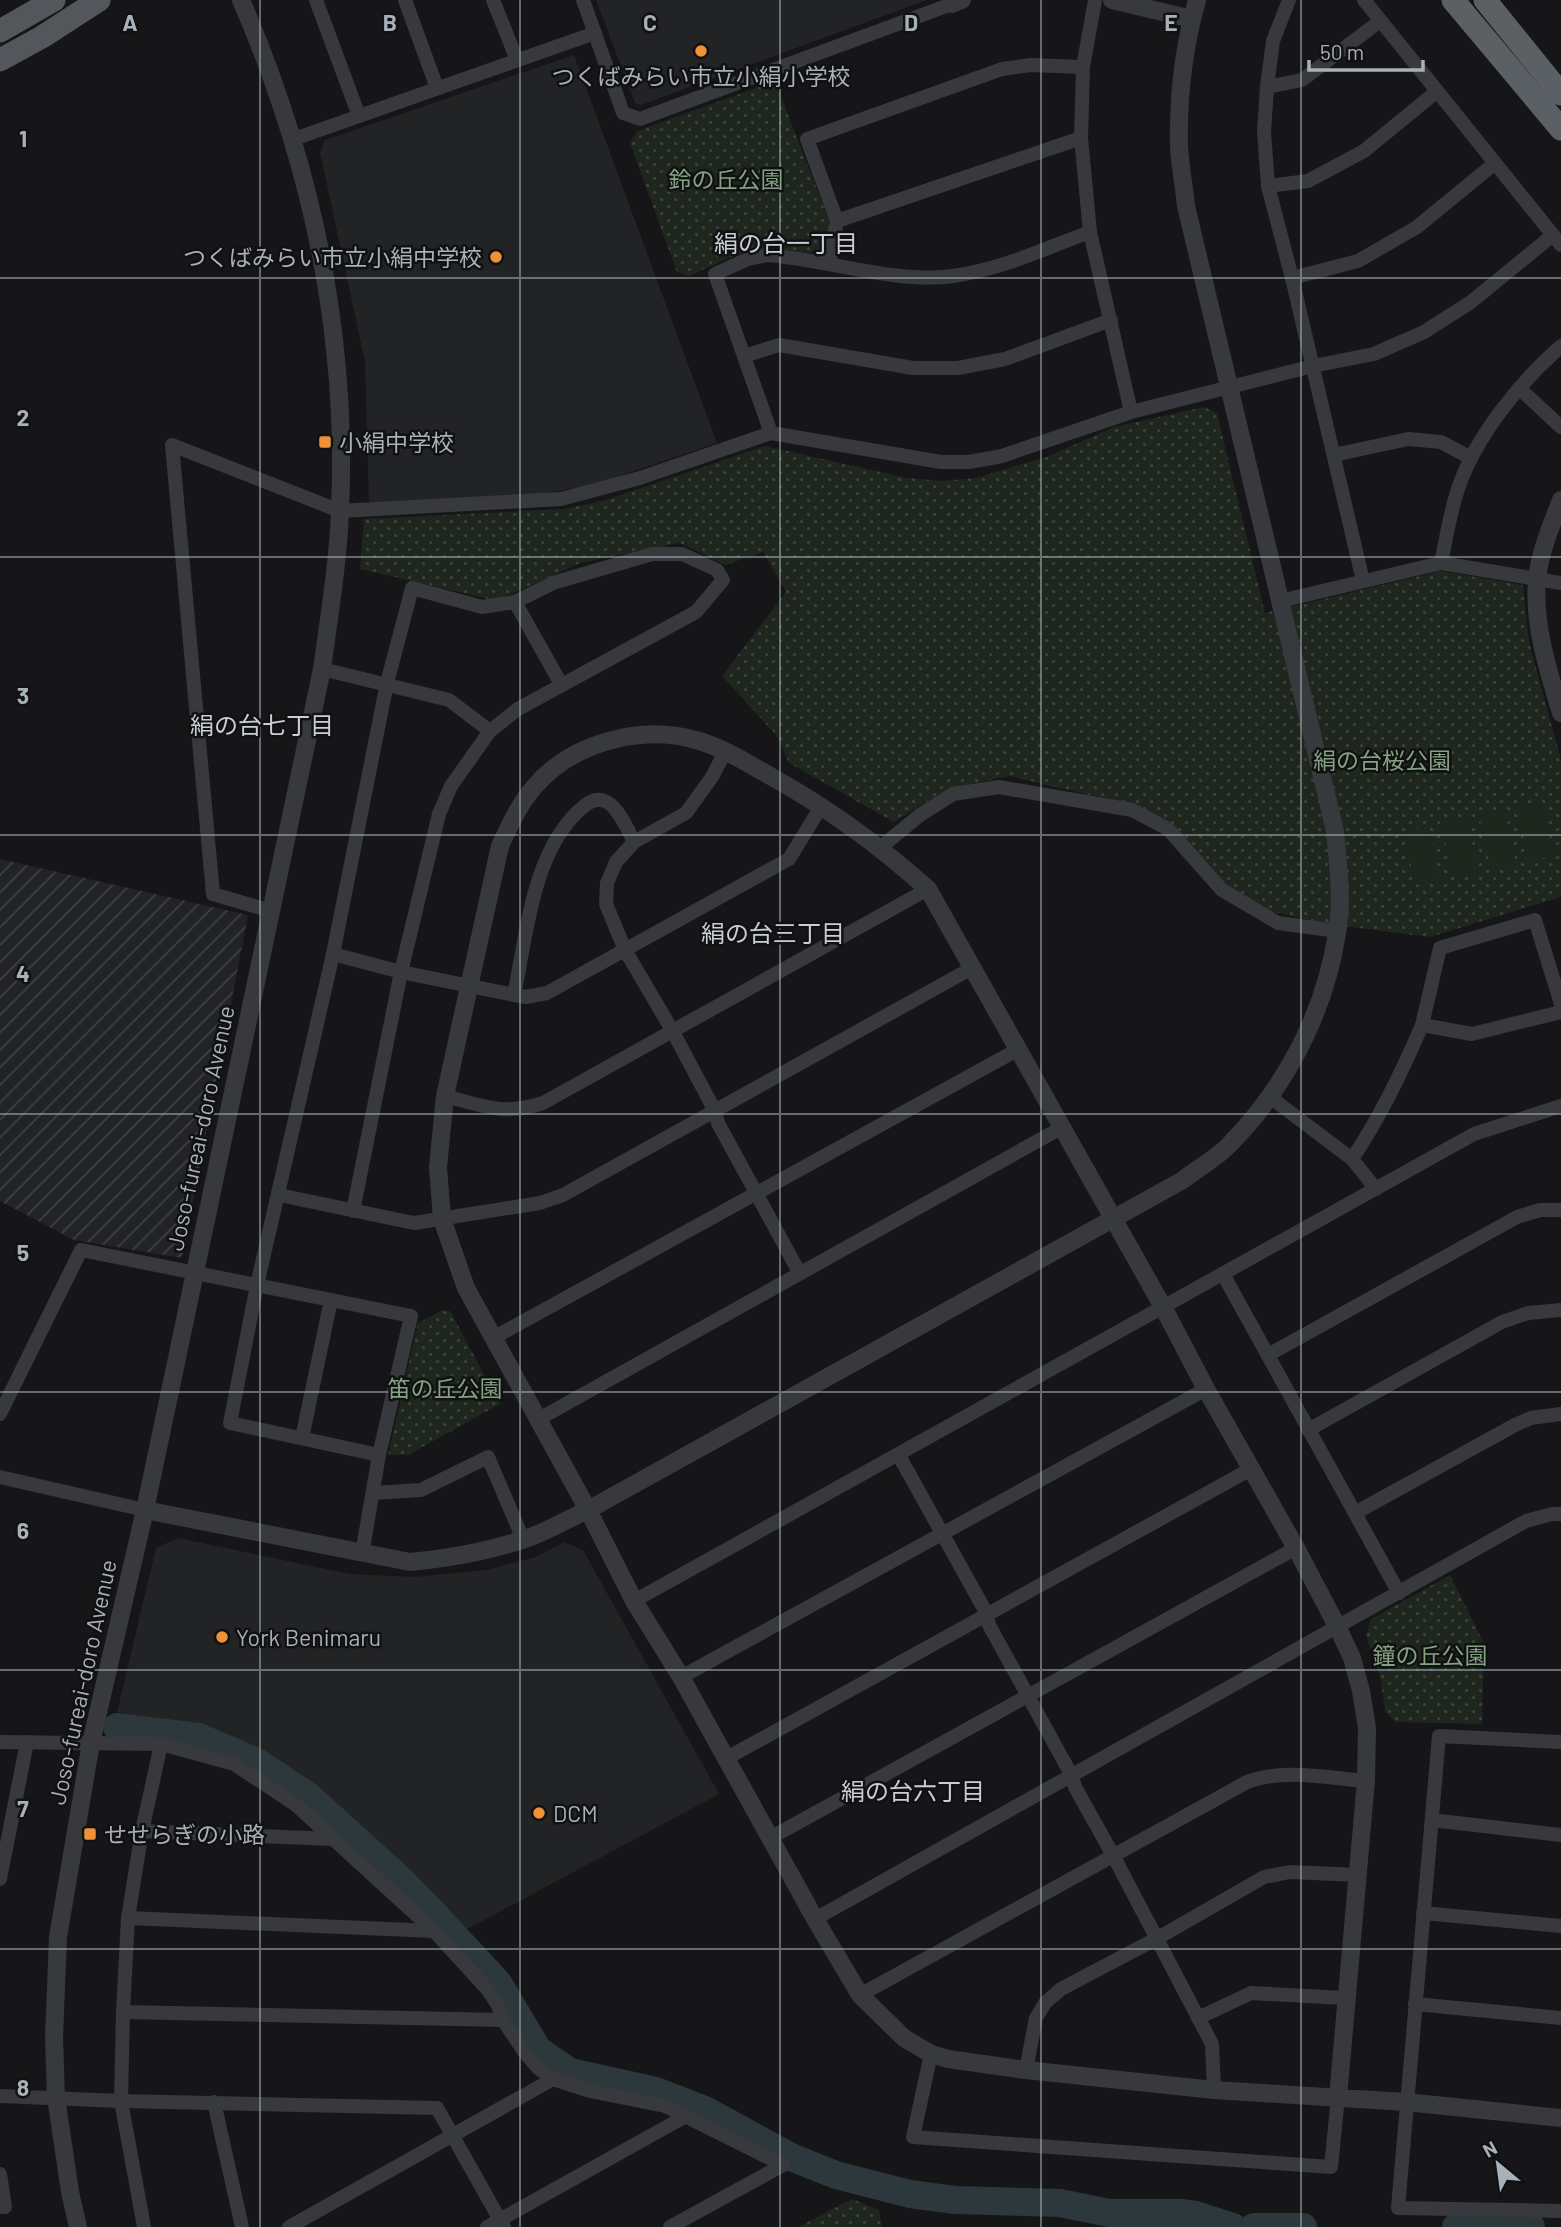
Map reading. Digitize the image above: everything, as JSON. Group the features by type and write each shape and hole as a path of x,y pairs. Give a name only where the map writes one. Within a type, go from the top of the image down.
{"highway":[{"path":"1453,0 1561,129"},
{"path":"1485,0 1561,94"}],"main road":[{"path":"0,31 54,0"},
{"path":"0,60 99,0"}],"street":[{"name":"Joso-fureai-doro Avenue","path":"78,2227 56,2097 54,2026 58,1937 91,1743 145,1510 322,669 335,576 340,511 340,421 334,339 313,214 294,139 265,56 241,0"},
{"path":"316,0 359,116"},
{"path":"405,0 437,88"},
{"path":"493,0 517,60"},
{"path":"583,0 622,113 640,119 955,1"},
{"path":"1095,0 1083,67 1081,138 1090,232 1131,412"},
{"path":"1112,0 1192,19"},
{"path":"0,1477 145,1510 410,1562 488,1550 523,1539 588,1510 1183,1180 1229,1146 1270,1097 1298,1052 1324,992 1338,931 1340,881 1335,831 1186,206 1179,146 1181,85 1197,0"},
{"path":"1290,0 1273,41 1267,87 1264,132 1269,186 1363,581"},
{"path":"271,911 213,894 172,444 340,511 561,499 640,478 771,433 941,462 970,462 1002,456 1131,412 1313,366 1374,354 1424,332 1557,240 1364,0"},
{"path":"1267,87 1303,80 1380,21"},
{"path":"294,139 595,33"},
{"path":"828,264 837,221 807,139 1002,69 1030,65 1083,67"},
{"path":"1269,186 1308,181 1364,151 1436,92"},
{"path":"837,221 1081,138"},
{"path":"1292,278 1358,261 1417,227 1495,163"},
{"path":"771,433 715,274 748,259 767,255 914,277 951,276 991,268 1090,232"},
{"path":"744,356 779,345 913,368 958,368 1005,359 1111,320"},
{"path":"1441,563 1458,490 1471,458 1519,388 1561,346"},
{"path":"1519,388 1561,427"},
{"path":"1334,455 1408,439 1441,442 1471,458"},
{"path":"1561,500 1545,540 1537,579 1539,628 1561,713"},
{"path":"353,1211 401,972 439,814 451,786 490,731 517,709 696,612 723,580 717,570 682,554 652,554 553,583 515,602 482,607 412,588 387,683 333,954 257,1285 230,1423 379,1455"},
{"path":"1280,601 1441,563 1561,583"},
{"path":"515,602 561,684"},
{"path":"322,669 449,699 490,731"},
{"path":"931,2054 913,2137 1331,2167 1338,2097 1345,1998 1366,1781 1367,1728 1361,1691 1352,1658 1296,1548 928,889 881,847 822,805 726,750 694,739 662,734 629,737 595,746 564,761 536,785 514,815 500,846 445,1096 438,1167 442,1219 466,1288 588,1510 634,1601 681,1677 860,1995 904,2038 931,2054 1026,2070 1214,2090 1338,2097 1406,2102 1561,2118"},
{"path":"726,750 712,777 686,813 635,842 616,862 607,883 606,904 625,950 672,1030 715,1111 718,1123 799,1272"},
{"path":"881,847 920,815 953,794 999,787 1132,810 1168,829 1222,890 1278,923 1338,931"},
{"path":"514,995 541,871 565,826 586,805 602,800 613,807 635,842"},
{"path":"333,954 401,972 514,995 526,997 547,993 789,859 822,805"},
{"path":"445,1096 500,1111 523,1109 543,1103 928,889"},
{"path":"1352,1159 1371,1132 1396,1085 1422,1025 1440,948 1535,920 1561,1004"},
{"path":"279,1195 414,1223 540,1203 563,1195 972,968"},
{"path":"1422,1025 1472,1034 1561,1012"},
{"path":"493,1338 1019,1049"},
{"path":"1270,1097 1352,1159 1376,1189"},
{"path":"634,1601 1474,1133 1561,1106"},
{"path":"537,1420 1061,1128"},
{"path":"1268,1355 1517,1217 1539,1210 1561,1210"},
{"path":"0,1414 81,1250 411,1316 379,1455 362,1554"},
{"path":"1223,1274 1399,1593"},
{"path":"302,1438 331,1300"},
{"path":"1308,1430 1502,1322 1528,1314 1561,1310"},
{"path":"681,1677 1206,1389"},
{"path":"1355,1513 1515,1425 1531,1418 1561,1414"},
{"path":"898,1454 987,1614 989,1625 1072,1776 1074,1787 1114,1857 1212,2044 1214,2090"},
{"path":"373,1493 421,1489 488,1457 523,1539"},
{"path":"727,1758 1251,1469"},
{"path":"815,1919 1527,1521 1561,1514"},
{"path":"770,1838 1296,1548"},
{"path":"1561,1742 1439,1735 1398,2208 1561,2211"},
{"path":"0,1742 161,1744 234,1764 296,1805 434,1931 488,1990 503,2020 525,2053 538,2068 553,2079 590,2091 664,2106 783,2165 670,2227"},
{"path":"0,1878 4,1832 27,1742"},
{"path":"144,2227 121,2101 123,2012 128,1918 142,1831 161,1744"},
{"path":"860,1995 1247,1782 1284,1774 1366,1781"},
{"path":"1432,1820 1561,1835"},
{"path":"142,1831 332,1839"},
{"path":"1026,2070 1036,2018 1045,2003 1061,1989 1156,1939 1264,1877 1278,1873 1358,1875"},
{"path":"1423,1913 1561,1926"},
{"path":"128,1918 434,1931"},
{"path":"1198,2018 1251,1993 1345,1998"},
{"path":"1415,2004 1561,2018"},
{"path":"123,2012 503,2020"},
{"path":"289,2227 553,2079"},
{"path":"0,2096 437,2108 497,2225 686,2116"},
{"path":"214,2102 242,2227"},
{"path":"0,2174 5,2207 0,2207"}],"shaded area":[{"name":"つくばみらい市立小絹小学校","path":"596,0 927,0 641,105 635,103"},
{"name":"つくばみらい市立小絹中学校","path":"574,55 717,443 599,483 542,494 369,503 365,362 320,152 325,140"},
{"path":"0,859 248,915 182,1258 74,1240 0,1201"},
{"path":"178,1538 350,1574 414,1577 486,1570 536,1557 564,1542 583,1550 719,1794 462,1932 313,1784 278,1762 217,1733 179,1722 117,1712 156,1548"}],"green space":[{"name":"鈴の丘公園","path":"775,81 830,223 825,249 803,252 761,249 733,257 689,276 677,272 630,143 637,131"},
{"name":"絹の台桜公園","path":"1204,407 1217,413 1265,613 1441,571 1523,585 1529,642 1561,760 1561,897 1430,937 1327,924 1270,911 1227,886 1133,805 1009,776 947,789 894,822 789,763 777,736 722,676 786,592 763,552 725,565 680,543 580,563 503,598 489,599 360,569 364,519 564,509 606,500 765,446 907,478 943,481 975,478 1049,456 1114,427"},
{"path":"1543,802 1554,856 1529,861 1517,808"},
{"path":"1505,810 1516,864 1491,869 1479,816"},
{"path":"1467,818 1478,872 1453,877 1441,824"},
{"path":"1429,826 1440,880 1415,885 1404,832"},
{"name":"笛の丘公園","path":"443,1310 450,1311 500,1404 408,1455 388,1455 418,1323"},
{"name":"鐘の丘公園","path":"1450,1575 1484,1643 1482,1724 1395,1722 1385,1711 1381,1679 1366,1636 1371,1619"},
{"path":"852,2199 879,2210 882,2227 798,2227"}],"waterway":[{"path":"117,1727 199,1737 257,1762 308,1796 402,1881 436,1916 498,1983 538,2050 570,2072 656,2091 705,2110 793,2158 836,2175 910,2194 955,2200 1060,2203 1109,2213 1181,2213 1233,2227"},
{"path":"1254,2227 1303,2227"},
{"path":"1456,2227 1531,2227"}],"place":[{"name":"つくばみらい市立小絹小学校","path":"701,51"},
{"name":"つくばみらい市立小絹中学校","path":"496,257"},
{"name":"小絹中学校","path":"325,442"},
{"name":"York Benimaru","path":"222,1637"},
{"name":"DCM","path":"539,1813"},
{"name":"せせらぎの小路","path":"90,1834"}],"district":[{"name":"絹の台一丁目","path":"786,242"},
{"name":"絹の台七丁目","path":"262,724"},
{"name":"絹の台三丁目","path":"773,932"},
{"name":"絹の台六丁目","path":"913,1790"}]}
